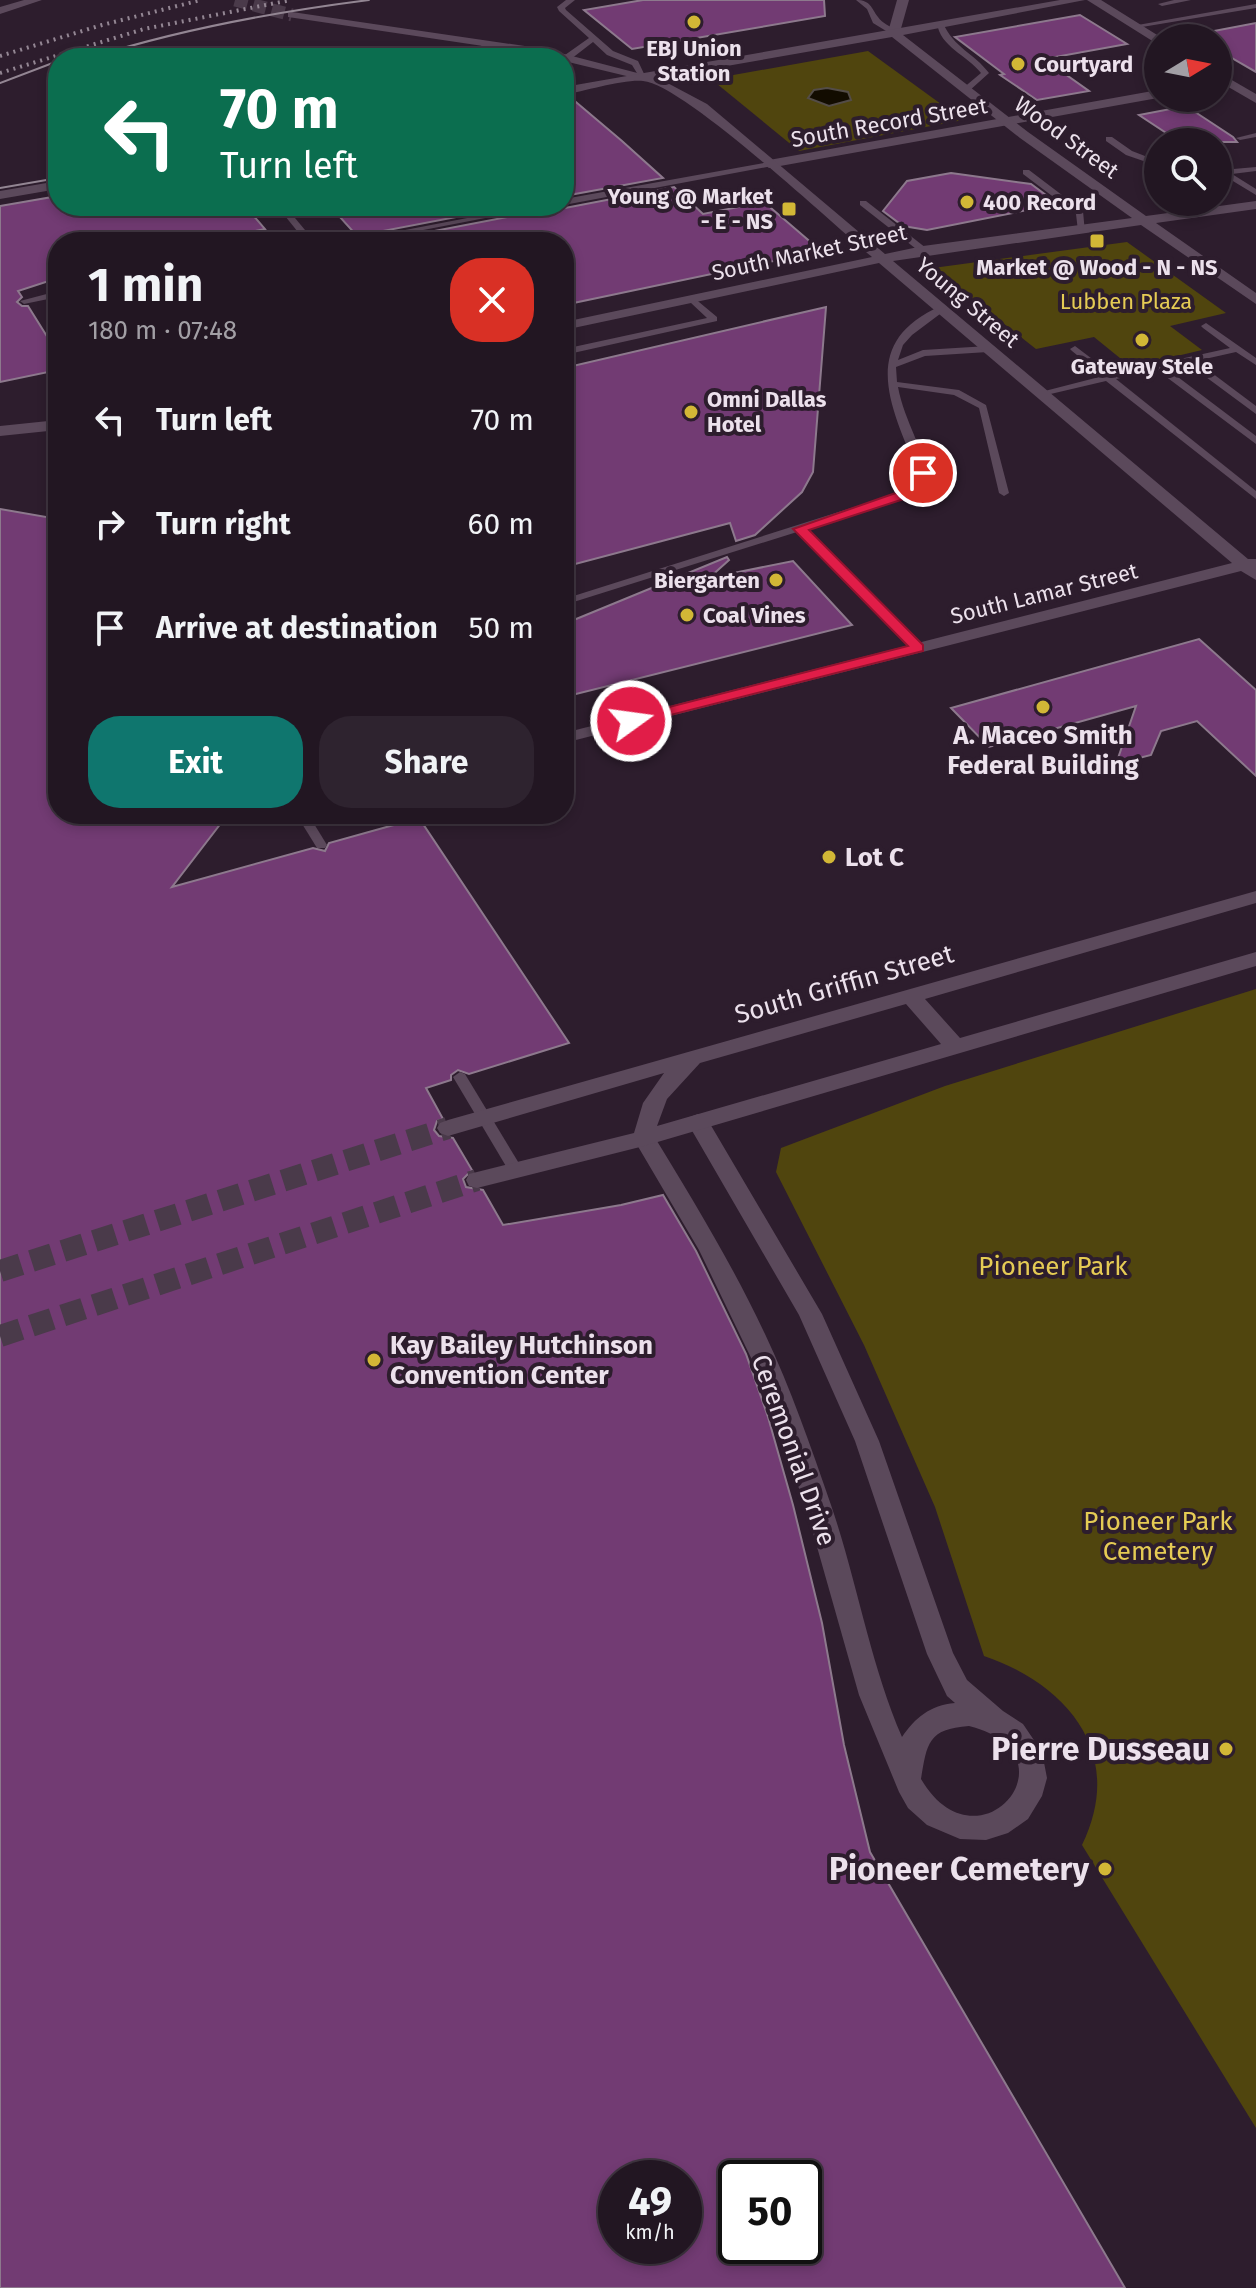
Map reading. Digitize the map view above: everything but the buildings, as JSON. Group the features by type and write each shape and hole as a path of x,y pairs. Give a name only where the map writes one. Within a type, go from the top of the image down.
{"main road":[{"path":"0,11 36,0"},
{"path":"894,32 903,0"},
{"path":"574,89 1079,0"},
{"path":"1093,0 1144,31"},
{"path":"998,2 1038,7"},
{"path":"292,15 509,48"},
{"name":"Wood Street","path":"894,32 906,45 1007,121 1256,300"},
{"path":"574,63 643,76"},
{"name":"Young Street","path":"643,76 670,87 703,107 988,349 1252,567"},
{"path":"1232,87 1256,99"},
{"name":"South Record Street","path":"769,164 1144,97"},
{"path":"0,195 48,187"},
{"name":"South Market Street","path":"574,324 923,250 1082,231 1256,205"},
{"path":"0,431 48,426"},
{"name":"South Lamar Street","path":"574,734 1252,567"},
{"name":"South Griffin Street","path":"448,1128 1256,897"},
{"path":"477,1180 644,1138 1256,959"},
{"path":"909,994 956,1048"},
{"path":"644,1138 647,1114 660,1088 698,1055"},
{"name":"Ceremonial Drive","path":"644,1138 728,1284 767,1366 820,1511 875,1710 915,1795 928,1810 945,1821 966,1827 987,1827 1005,1821 1019,1810 1029,1796 1033,1779 1031,1762 1023,1745 957,1688 940,1654 867,1441 810,1314 698,1122"},
{"path":"907,1778 908,1751 921,1729 935,1719 973,1713 993,1718"}],"lane":[{"path":"571,0 561,7 563,11 610,53 635,63 643,76"},
{"path":"860,0 870,8 876,21 894,32"},
{"path":"1162,4 1187,0"},
{"path":"1124,19 1232,0"},
{"path":"1136,26 1256,6"},
{"path":"940,25 944,40 979,64 985,73 966,89"},
{"path":"574,55 593,39"},
{"path":"483,48 488,44"},
{"path":"1240,138 1256,135"},
{"path":"1109,139 1144,159"},
{"path":"574,200 769,164"},
{"path":"1232,171 1256,169"},
{"path":"1242,170 1256,179"},
{"path":"1026,172 1080,213 1082,231"},
{"path":"1232,179 1256,193"},
{"path":"863,203 923,250"},
{"path":"289,216 303,232"},
{"path":"402,232 489,216"},
{"path":"24,301 48,296"},
{"path":"574,350 714,319 693,300"},
{"path":"574,599 800,529 912,492 924,484 923,473 898,409 891,366 895,350 905,336 941,309"},
{"path":"1206,326 1256,362"},
{"path":"891,366 923,353 988,349"},
{"path":"1075,349 1256,496"},
{"path":"1042,393 1238,349"},
{"path":"1188,360 1256,411"},
{"path":"1159,367 1256,441"},
{"path":"893,384 956,392 983,407 1004,493"},
{"path":"800,529 918,648"},
{"path":"308,824 321,845"},
{"path":"460,1077 515,1169"}],"green space":[{"path":"868,51 963,120 799,151 711,79"},
{"name":"Lubben Plaza","path":"1127,242 1226,313 1170,326 1202,350 1131,367 1094,337 1036,349 933,268"},
{"name":"Pioneer Park","path":"1256,989 1256,2128 1082,1845 1094,1812 1097,1782 1093,1753 1081,1728 1064,1705 1041,1685 984,1656 935,1507 864,1345 776,1172 781,1148 945,1086"}],"shaded area":[{"path":"827,88 848,92 851,100 829,106 808,98 814,90"}],"tunnel":[{"path":"235,0 292,15"},
{"path":"0,1271 448,1128"},
{"path":"0,1336 477,1180"}],"tram line":[{"path":"124,48 228,23 369,0"},
{"path":"0,83 48,65"},
{"path":"0,188 48,180"}],"railway":[{"path":"0,56 102,25 201,0"},
{"path":"82,48 144,29 291,0"},
{"path":"0,73 48,58"}],"place":[{"name":"EBJ Union Station","path":"694,22"},
{"name":"Courtyard","path":"1018,64"},
{"name":"400 Record","path":"967,202"},
{"name":"Young @ Market - E - NS","path":"789,209"},
{"name":"Market @ Wood - N - NS","path":"1097,241"},
{"name":"Gateway Stele","path":"1142,340"},
{"name":"Omni Dallas Hotel","path":"691,412"},
{"name":"Biergarten","path":"776,580"},
{"name":"Coal Vines","path":"687,615"},
{"name":"A. Maceo Smith Federal Building","path":"1043,707"},
{"name":"Lot C","path":"829,857"},
{"name":"Kay Bailey Hutchinson Convention Center","path":"374,1360"},
{"name":"Pierre Dusseau","path":"1226,1749"},
{"name":"Pioneer Cemetery","path":"1105,1869"}],"route":[{"path":"631,721 918,648 800,529 912,492 924,484 923,473"}],"park label":[{"name":"Pioneer Park Cemetery","path":"1158,1536"}]}
